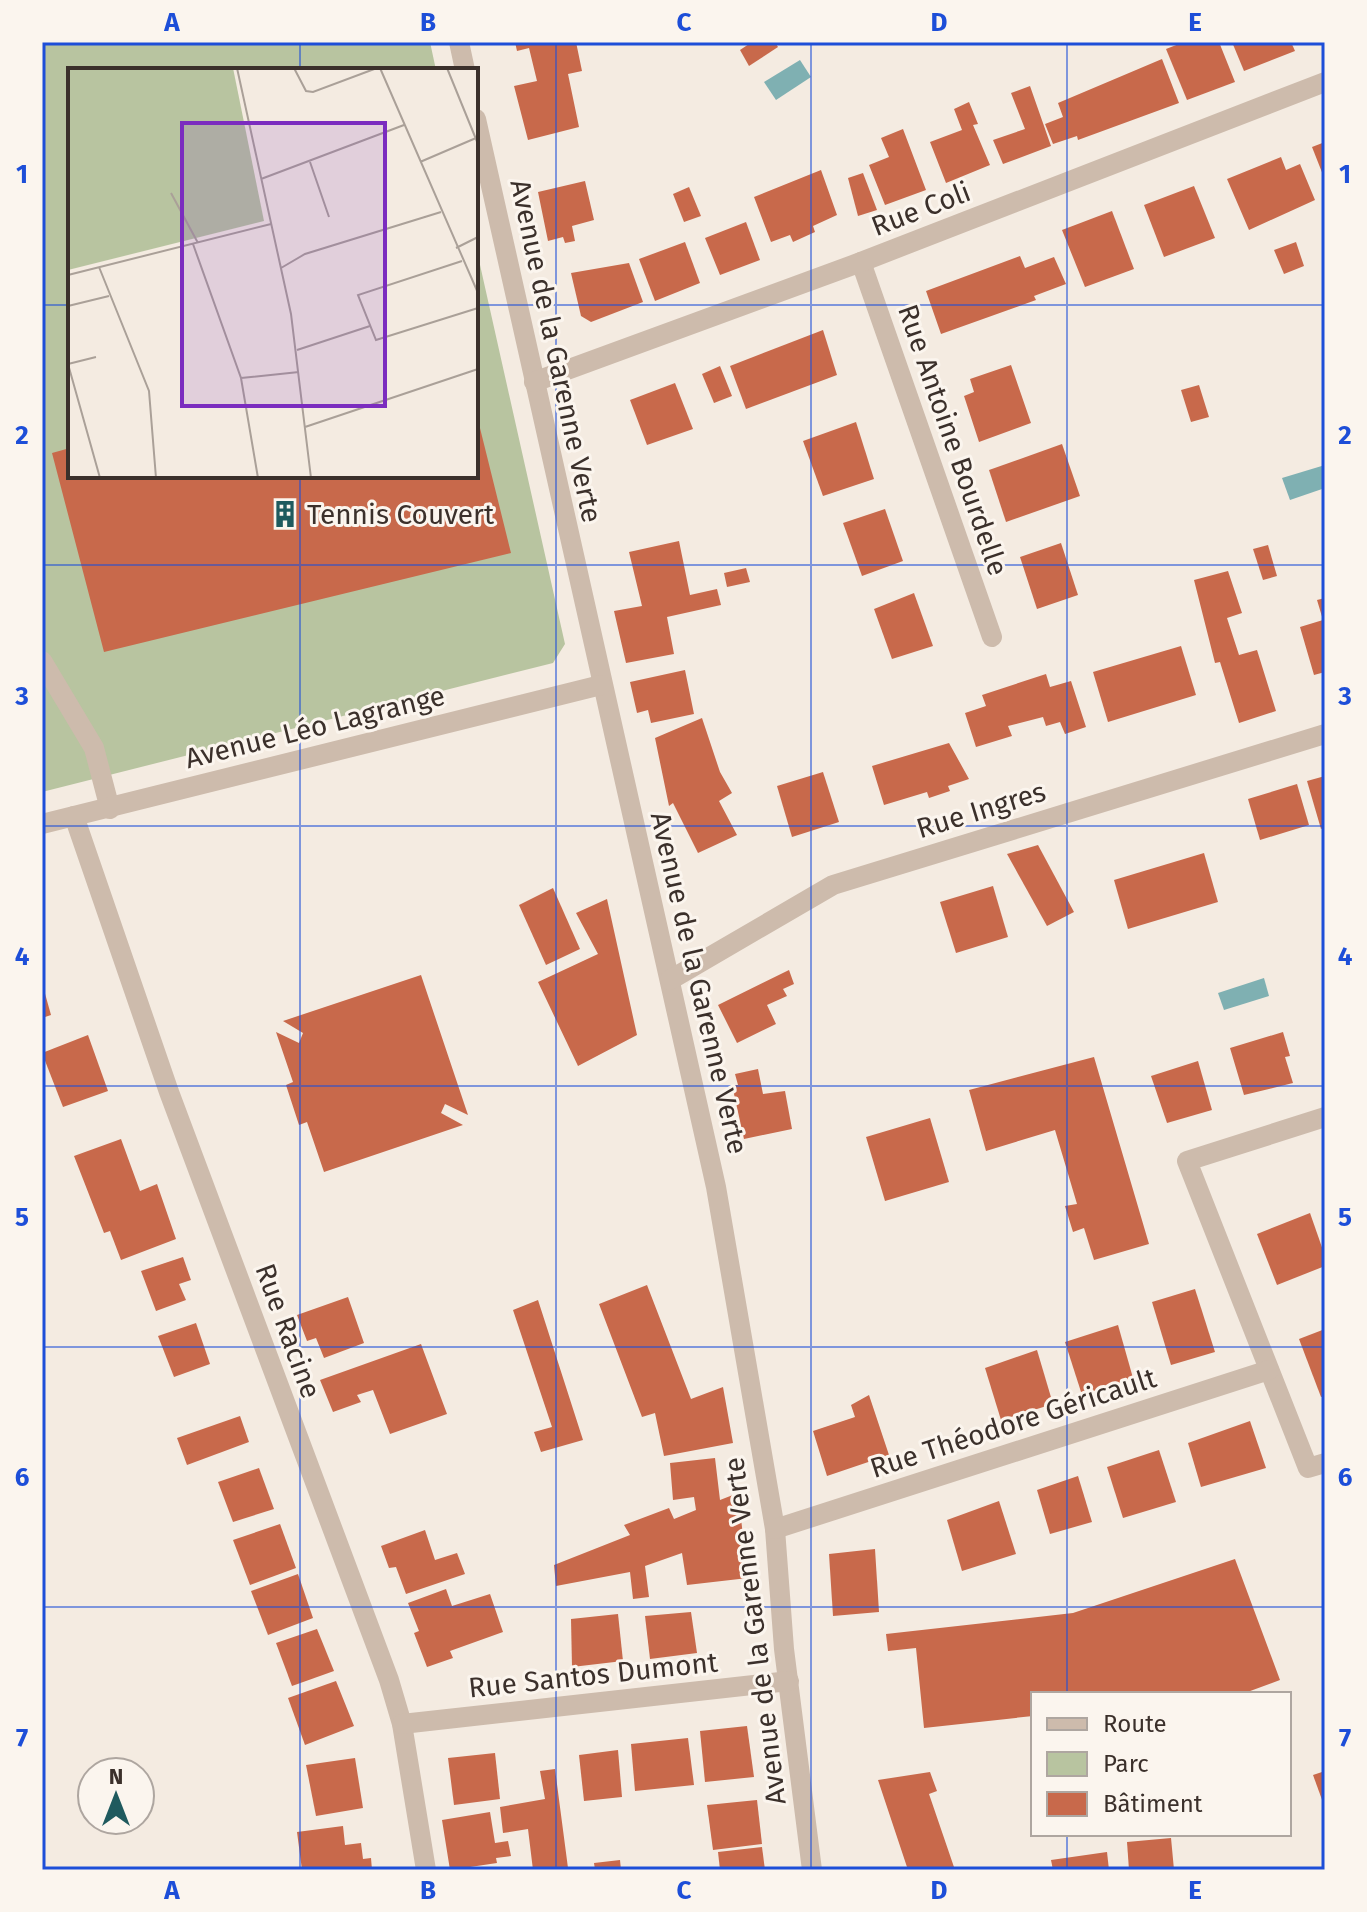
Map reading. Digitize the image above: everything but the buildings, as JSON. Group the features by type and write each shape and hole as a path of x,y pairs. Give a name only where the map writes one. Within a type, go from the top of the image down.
{"street":[{"path":"459,42 465,68"},
{"name":"Rue Coli","path":"534,382 861,262 1325,82"},
{"name":"Avenue de la Garenne Verte","path":"478,128 716,1187 775,1529 789,1681 812,1870"},
{"name":"Rue Antoine Bourdelle","path":"861,262 992,637"},
{"path":"42,661 94,748 110,809"},
{"name":"Avenue Léo Lagrange","path":"42,824 601,685"},
{"name":"Rue Ingres","path":"670,980 833,885 1325,734"},
{"name":"Rue Racine","path":"74,816 169,1092 402,1724 426,1870"},
{"path":"1325,1117 1187,1161 1308,1468 1325,1463"},
{"name":"Rue Théodore Géricault","path":"775,1529 1269,1370"},
{"name":"Rue Santos Dumont","path":"402,1724 789,1681"}],"green space":[{"path":"42,42 430,42 436,68 68,68 68,478 478,478 478,256 565,644 553,663 42,792"}],"water":[{"path":"800,60 811,77 776,100 764,82"},
{"path":"1325,465 1325,488 1290,500 1282,478"},
{"path":"1264,978 1269,996 1224,1010 1218,993"}],"place":[{"name":"Tennis Couvert","path":"285,514"}]}
